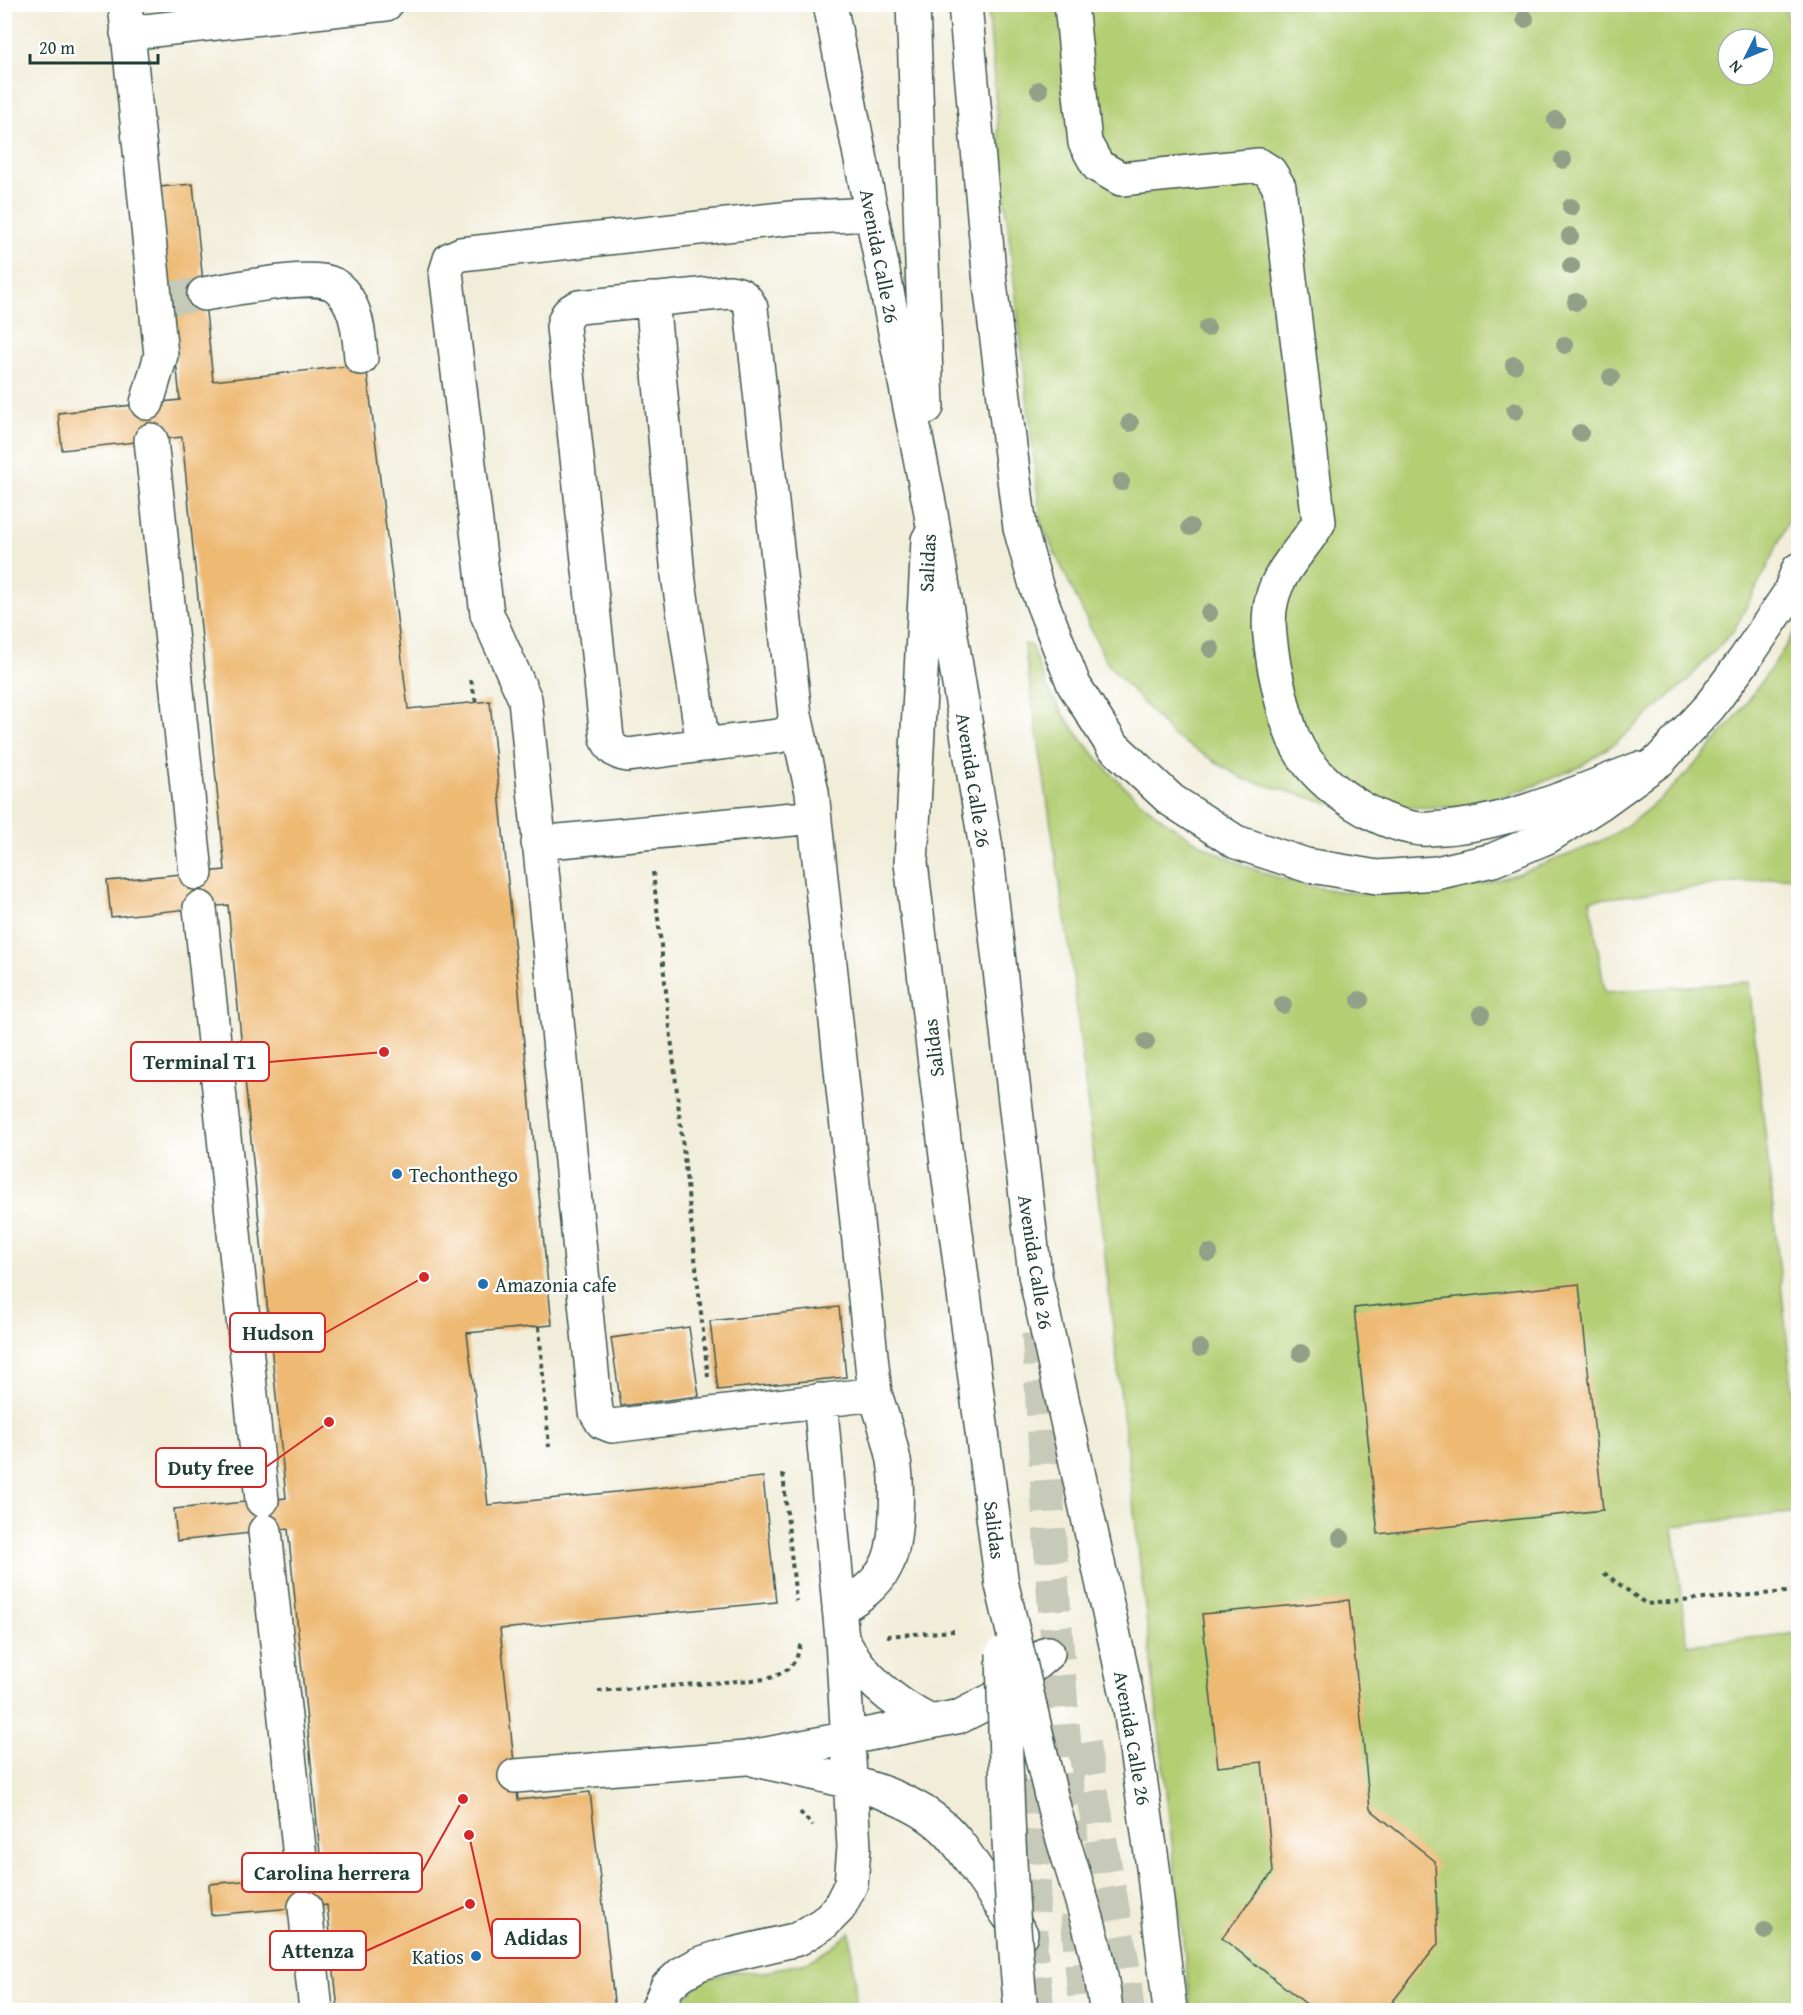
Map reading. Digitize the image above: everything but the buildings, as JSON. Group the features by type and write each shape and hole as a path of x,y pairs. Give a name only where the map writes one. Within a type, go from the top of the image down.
{"main road":[{"path":"147,403 161,355 163,299 126,19 386,4"},
{"name":"Avenida Calle 26","path":"830,4 930,508 986,848 1035,1275 1130,1709 1153,1867 1170,2010"},
{"name":"Avenida Calle 26","path":"913,4 930,508"},
{"path":"965,4 990,283 1020,528 1036,589 1074,685 1112,745 1171,800 1236,842 1306,865 1377,877 1436,873 1493,860 1547,837 1602,802 1660,760 1710,706 1745,659 1789,594 1798,570"},
{"path":"1071,4 1085,143 1098,166 1121,179 1259,165 1270,172 1279,187 1320,522 1282,575 1272,599 1269,635 1279,694 1293,739 1315,772 1345,798 1380,817 1421,829 1471,826 1554,802 1660,760"},
{"path":"872,214 791,218 461,254 450,259 446,272 487,614 525,699 596,1412 602,1422 612,1426 875,1394"},
{"path":"204,294 303,279 322,280 334,284 351,307 358,328 361,358"},
{"path":"795,715 794,725 788,733 779,736 628,755 618,753 610,747 607,738 562,327 564,318 570,311 579,307 729,292 739,293 747,299 751,308 795,715 812,792 875,1394 894,1462 896,1519 894,1544 886,1566 840,1624"},
{"path":"652,299 678,575 703,746"},
{"path":"151,440 196,873"},
{"name":"Salidas","path":"930,508 911,863 946,1156 1002,1585 1056,1813 1091,1934 1106,2010"},
{"path":"538,843 814,817"},
{"path":"200,908 316,2010"},
{"path":"657,2010 667,1988 681,1974 699,1964 798,1939 824,1923 838,1908 851,1884 854,1847 851,1783 840,1624 820,1400"},
{"name":"Salidas","path":"1002,1585 1008,1807 1021,2010"},
{"path":"840,1624 860,1667 876,1686 913,1713 930,1722"},
{"path":"515,1776 746,1758 961,1716 994,1699 1048,1653"},
{"path":"746,1758 851,1783 890,1796 922,1812 942,1826 961,1847 1031,1948"}],"path":[{"path":"648,832 709,1388"},
{"path":"539,1327 549,1447"},
{"path":"783,1474 797,1609"},
{"path":"1604,1573 1646,1604 1798,1591"},
{"path":"879,1636 954,1631"},
{"path":"598,1691 767,1679 786,1673 797,1658 801,1643 800,1632"},
{"path":"793,1805 810,1820 815,1829"}],"green space":[{"path":"988,5 1785,5 1798,66 1798,499 1769,564 1734,630 1687,681 1617,742 1579,767 1472,807 1346,808 1244,779 1173,736 1107,663 1041,523 1000,155"},
{"path":"1798,627 1798,876 1590,900 1605,992 1749,982 1798,1443 1798,1512 1673,1526 1687,1645 1798,1633 1798,2010 1191,2010 1071,959 1024,645 1031,646 1052,696 1094,755 1144,805 1201,844 1262,872 1328,889 1396,895 1466,887 1536,867 1616,833 1652,806 1700,760 1742,709"},
{"path":"850,1932 857,2010 678,2010 685,1997 706,1979 733,1972 761,1973 810,1961"}],"tunnel":[{"path":"170,298 204,294"},
{"path":"1038,1333 1052,1576 1072,1841"},
{"path":"1083,1743 1123,1963 1128,2010"},
{"path":"1038,2010 1031,1948 1041,1769"},
{"path":"1077,1914 1085,2010"}],"place":[{"name":"Terminal T1","path":"384,1052"},
{"name":"Techonthego","path":"397,1174"},
{"name":"Hudson","path":"424,1277"},
{"name":"Amazonia cafe","path":"483,1284"},
{"name":"Duty free","path":"329,1422"},
{"name":"Carolina herrera","path":"463,1799"},
{"name":"Adidas","path":"469,1835"},
{"name":"Attenza","path":"470,1904"},
{"name":"Katios","path":"476,1956"}]}
